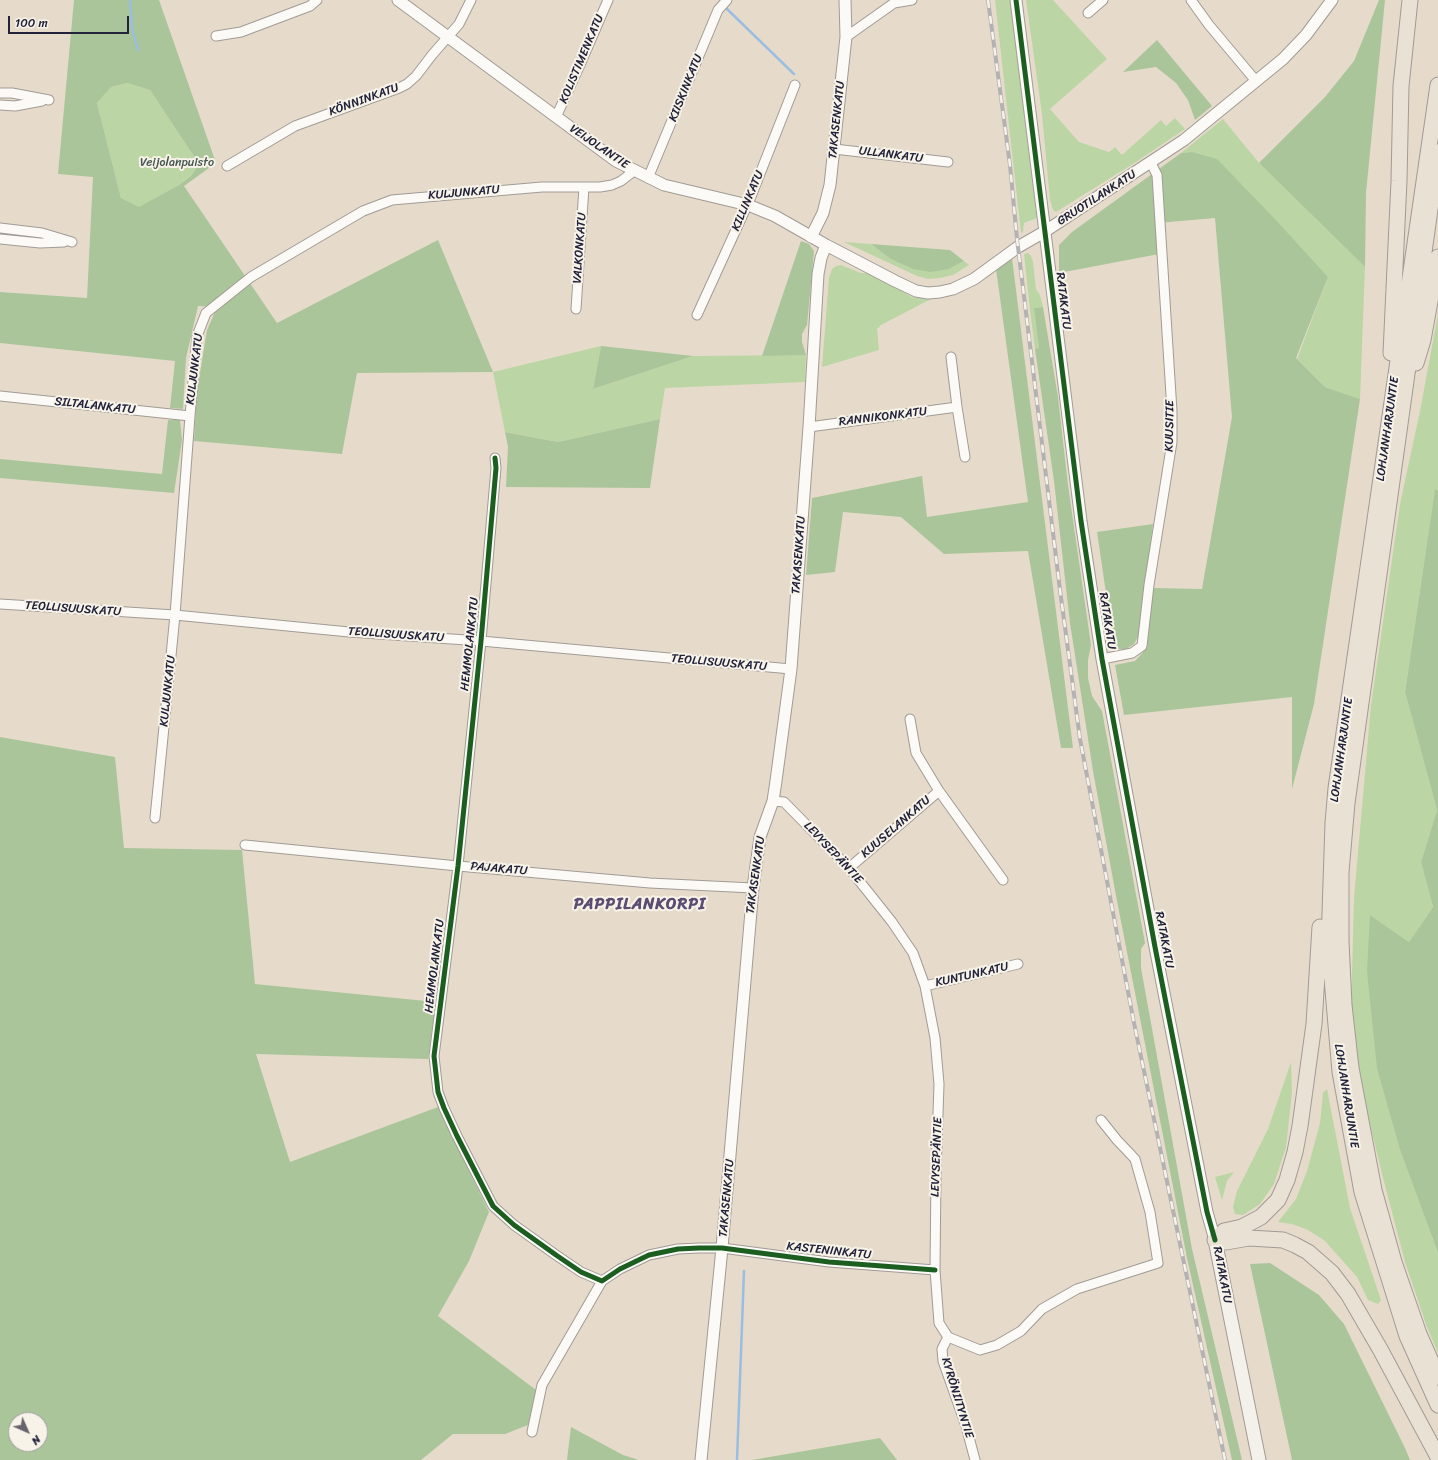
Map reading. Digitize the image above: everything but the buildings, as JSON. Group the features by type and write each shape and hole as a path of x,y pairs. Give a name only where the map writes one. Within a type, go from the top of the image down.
{"highway":[{"path":"1394,428 1392,315 1399,181 1401,86 1410,0"},
{"name":"LOHJANHARJUNTIE","path":"1438,84 1347,803 1341,872 1341,941 1344,1005 1351,1068 1374,1190 1394,1262 1419,1334 1438,1377"},
{"name":"LOHJANHARJUNTIE","path":"1438,152 1336,788 1333,823 1329,943 1340,1072 1362,1192 1407,1336 1438,1405"},
{"path":"1394,428 1422,340 1438,257"},
{"path":"1215,1240 1224,1231 1242,1227 1262,1217 1278,1200 1287,1180 1300,1126 1314,1024 1325,850 1333,823"},
{"path":"1215,1240 1226,1242 1249,1238 1283,1240 1308,1252 1332,1273 1348,1294 1357,1312 1380,1349 1438,1458"}],"main road":[{"name":"RATAKATU","path":"1215,1240 1259,1460"}],"street":[{"path":"216,36 241,32 310,6 317,0"},
{"name":"VEIJOLANTIE","path":"398,0 616,161 664,185 748,205 775,216 826,245"},
{"name":"KÖNNINKATU","path":"227,166 295,126 407,84 416,76 459,24 471,0"},
{"name":"KOLISTIMENKATU","path":"556,117 608,0"},
{"name":"KIISKINKATU","path":"648,178 718,10 727,0"},
{"name":"TAKASENKATU","path":"811,236 823,213 830,185 846,37 845,0"},
{"path":"846,37 894,3 912,0"},
{"name":"RATAKATU","path":"1016,0 1082,526 1102,658 1154,939 1207,1212 1215,1240"},
{"path":"1088,14 1103,0"},
{"path":"1191,0 1209,25 1256,81"},
{"name":"GRUOTILANKATU","path":"826,245 916,291 928,293 940,292 953,289 974,279 1018,247 1044,232 1151,163 1191,135 1295,47 1306,35 1332,0"},
{"name":"KILLINKATU","path":"697,315 748,205 795,84"},
{"path":"0,93 12,93 49,100 15,106 0,106"},
{"name":"ULLANKATU","path":"834,149 948,162"},
{"name":"KUUSITIE","path":"1102,658 1132,653 1142,646 1148,585 1172,442 1172,411 1157,175 1151,163"},
{"name":"KULJUNKATU","path":"155,818 175,615 197,336 206,313 251,277 363,211 392,200 542,187 600,187 612,185 621,181 634,171"},
{"name":"VALKONKATU","path":"576,308 584,187"},
{"path":"0,228 42,233 72,242 40,243 0,239"},
{"name":"TAKASENKATU","path":"700,1460 722,1248 753,888 760,837 773,801 791,669 809,427 818,274 821,258 826,245"},
{"path":"951,357 965,457"},
{"name":"SILTALANKATU","path":"0,396 190,416"},
{"name":"RANNIKONKATU","path":"809,427 957,407"},
{"name":"HEMMOLANKATU","path":"495,458 496,468 481,641 458,866 434,1056 438,1092 456,1136 493,1206 514,1225 556,1255 581,1272 602,1281"},
{"name":"TEOLLISUUSKATU","path":"0,604 175,615 349,632 481,641 791,669"},
{"name":"KUUSELANKATU","path":"849,868 939,791 916,753 910,719"},
{"path":"939,791 1003,880"},
{"name":"LEVYSEPÄNTIE","path":"773,801 784,802 849,868 892,922 913,953 925,986 935,1038 939,1084 935,1270 939,1323 948,1337"},
{"name":"PAJAKATU","path":"245,845 458,866 727,888 753,888"},
{"name":"KUNTUNKATU","path":"925,986 1018,964"},
{"path":"948,1337 980,1350 997,1345 1020,1331 1042,1309 1077,1289 1158,1263 1150,1212 1135,1159 1101,1120"},
{"path":"532,1432 542,1385 602,1281 620,1269 649,1254 678,1249 722,1248"},
{"name":"KASTENINKATU","path":"722,1248 829,1262 935,1270"},
{"name":"KYRÖNIITYNTIE","path":"948,1337 942,1349 943,1361 966,1426 976,1460"}],"green space":[{"path":"74,0 159,0 216,163 184,186 277,323 438,240 493,372 357,373 342,454 194,441 197,391 207,330 215,312 214,307 198,306 186,358 183,409 170,408 175,361 0,343 0,292 87,298 93,177 58,174","holes":["127,83 150,90 199,164 191,176 179,185 139,207 121,198 97,103 111,87"]},
{"path":"995,0 1010,0 1037,218 1024,223 1023,232 1021,233"},
{"path":"1026,0 1053,0 1107,59 1050,109 1079,142 1109,152 1115,147 1122,155 1161,120 1166,126 1175,118 1185,129 1136,162 1056,212 1053,210 1050,200 1042,114"},
{"path":"1379,0 1385,0 1366,193 1365,267 1259,163 1325,97 1354,61"},
{"path":"1157,40 1212,106 1195,120 1188,100 1176,83 1156,67 1123,72"},
{"name":"Veijolanpuisto","path":"127,83 150,90 199,164 191,176 179,185 139,208 121,198 97,103 111,87"},
{"path":"1223,119 1259,163 1365,267 1360,399 1325,387 1297,359 1328,277 1192,152 1181,153"},
{"path":"1192,152 1217,159 1328,277 1296,358 1325,387 1360,399 1314,704 1292,789 1292,697 1124,715 1115,665 1135,661 1147,648 1153,588 1202,589 1232,417 1215,218 1158,223 1159,254 1059,273 1059,245 1072,232 1181,153"},
{"path":"801,241 809,244 814,251 807,325 802,334 802,342 806,355 762,356"},
{"path":"844,242 871,244 889,258 949,269 964,261 969,265 953,275 928,279 917,276"},
{"path":"871,244 950,250 964,261 949,269 930,272 913,269 889,258"},
{"path":"1028,253 1033,262 1036,289 1040,295 1043,307 1034,308 1039,348 1035,349 1024,254"},
{"path":"1012,258 1073,748 1061,748 1028,551 944,554 901,517 843,512 835,572 806,575 812,498 922,476 927,517 1028,502 996,269"},
{"path":"841,265 861,273 869,273 912,297 931,299 881,325 877,329 879,350 822,367 829,278 832,269"},
{"path":"1043,307 1058,397 1068,485 1091,645 1088,660 1088,678 1092,696 1102,711 1145,943 1141,949 1141,968 1192,1249 1242,1460 1232,1460 1187,1258 1093,771 1070,623 1054,481 1035,349 1039,348 1034,308"},
{"path":"1438,314 1438,491 1435,490 1405,692 1437,810 1421,862 1433,907 1409,942 1370,915 1377,1069 1400,1150 1438,1253 1438,1353 1427,1327 1405,1262 1382,1174 1362,1091 1351,1009 1354,898 1371,705 1400,504 1420,411"},
{"path":"601,346 593,389 693,356 806,355 805,382 665,388 660,419 558,442 505,432 493,372"},
{"path":"601,346 693,356 593,389"},
{"path":"660,419 650,488 506,487 508,447 505,432 558,442"},
{"path":"168,420 180,420 182,440 174,493 0,478 0,459 162,474"},
{"path":"1435,489 1438,491 1438,1253 1400,1150 1377,1069 1367,971 1370,915 1409,942 1433,907 1421,862 1437,810 1405,692"},
{"path":"1153,524 1139,635 1134,644 1126,649 1112,649 1097,532"},
{"path":"0,737 115,757 124,848 242,850 255,984 436,1002 428,1059 256,1054 290,1162 438,1107 489,1212 469,1261 438,1316 536,1390 528,1425 505,1434 453,1434 421,1460 0,1460"},
{"path":"1291,1062 1292,1093 1286,1147 1274,1184 1260,1204 1243,1215 1235,1214 1233,1207 1237,1191 1268,1129"},
{"path":"1327,1089 1350,1208 1381,1300 1378,1304 1368,1300 1357,1277 1325,1241 1308,1230 1292,1224 1278,1222 1296,1199 1307,1171 1320,1123 1323,1093"},
{"path":"1234,1172 1227,1181 1222,1200 1215,1177"},
{"path":"1270,1263 1319,1295 1344,1324 1410,1460 1292,1460 1250,1264"},
{"path":"571,1427 623,1455 639,1460 567,1460"},
{"path":"880,1438 897,1460 752,1460"}],"waterway":[{"path":"130,0 132,28 138,50"},
{"path":"727,9 794,74"},
{"path":"737,1460 744,1271"}],"railway":[{"path":"988,0 1010,165 1017,239 1060,590 1080,739 1134,1023 1225,1460"}],"cycle path":[{"path":"1016,0 1081,521 1102,659 1155,947 1207,1212 1215,1240"},
{"path":"495,458 496,468 481,641 458,866 434,1056 438,1092 444,1108 493,1206 514,1225 556,1255 581,1272 602,1281 620,1269 649,1255 678,1249 699,1248 722,1248 829,1262 935,1270"}],"district":[{"name":"PAPPILANKORPI","path":"640,905"}]}
